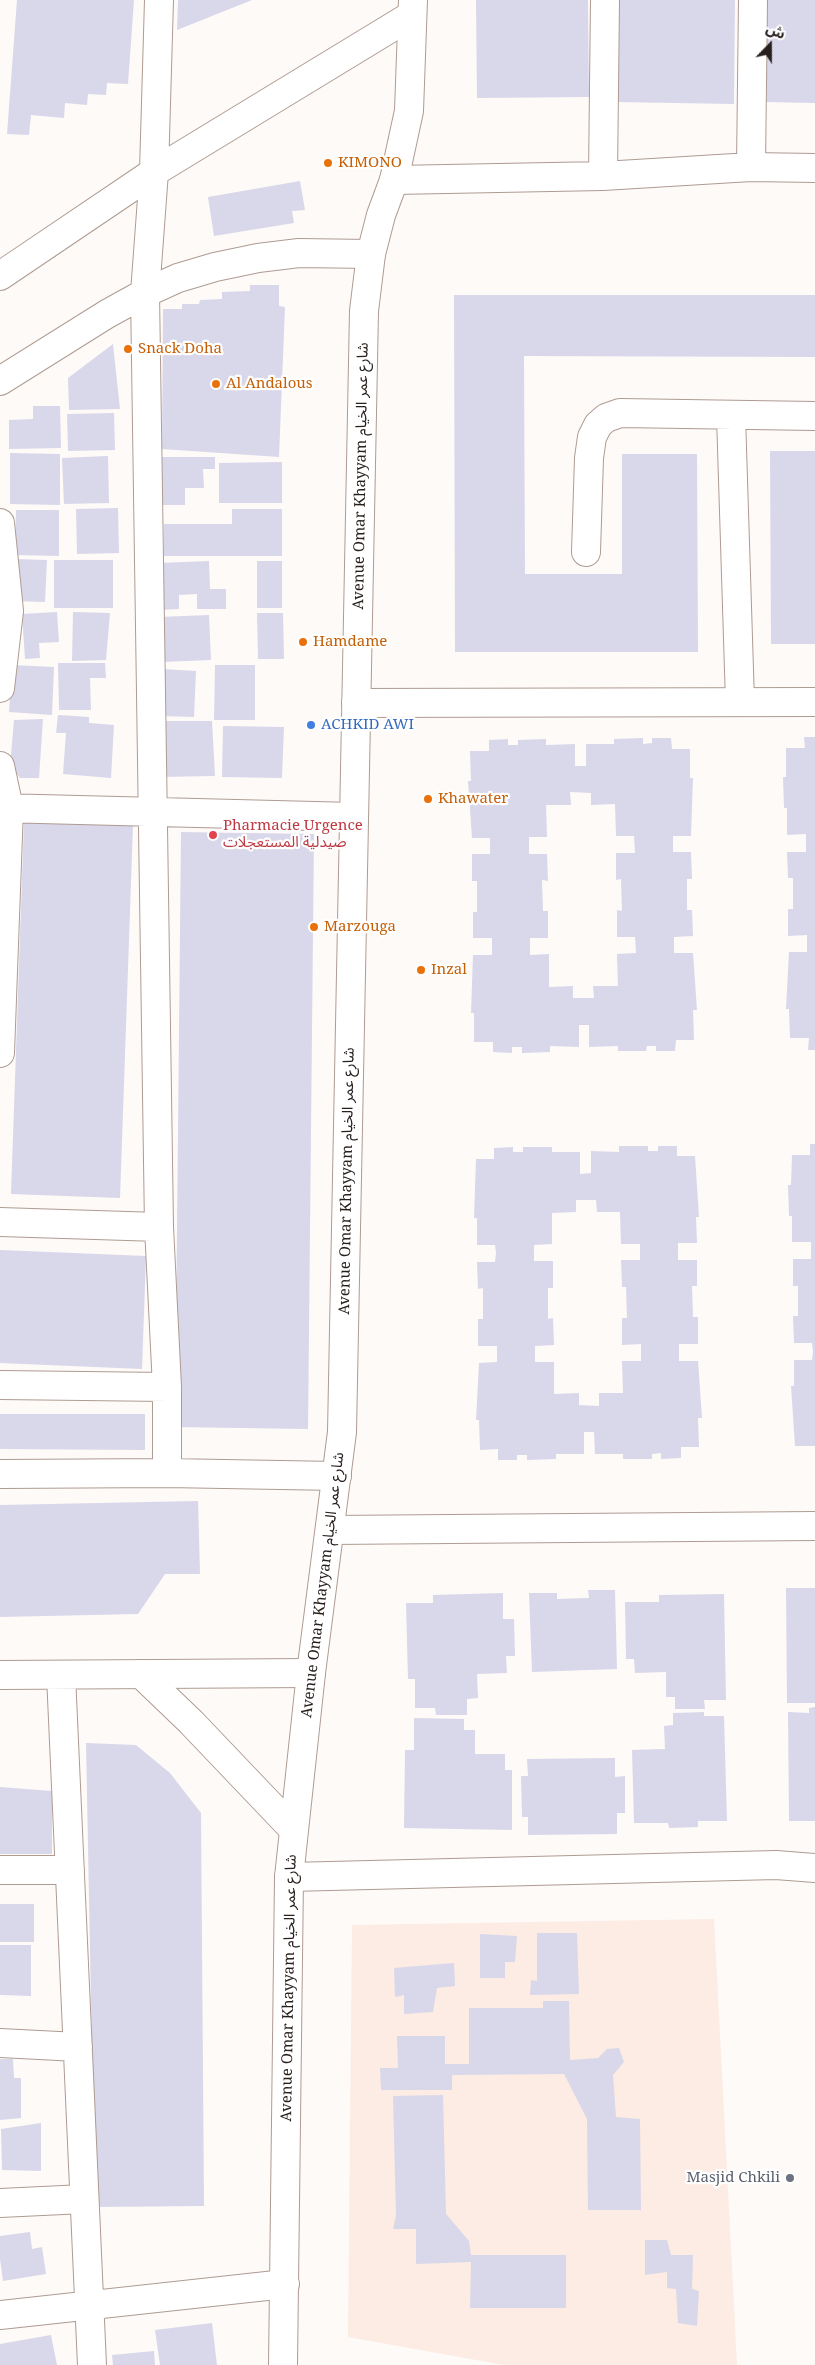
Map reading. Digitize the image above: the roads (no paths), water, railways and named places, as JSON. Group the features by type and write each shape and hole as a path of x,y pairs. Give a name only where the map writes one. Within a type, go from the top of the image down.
{"street":[{"path":"159,0 154,172 145,293 159,1227 167,1387 167,1473"},
{"path":"603,176 605,0"},
{"path":"751,167 753,0"},
{"path":"0,276 154,172 413,7"},
{"name":"Avenue Omar Khayyam شارع عمر الخيام","path":"283,2365 289,1877 311,1673 338,1476 342,1422 364,311 371,254 381,215 394,180 409,111 413,7"},
{"path":"394,180 603,176 751,167 815,168"},
{"path":"0,381 107,314 145,293 178,278 215,267 258,258 299,253 371,254"},
{"path":"586,552 589,458 592,437 598,424 606,418 620,413 815,416"},
{"path":"730,416 740,702"},
{"path":"0,523 9,610 0,688"},
{"path":"356,703 815,702"},
{"path":"0,766 4,808 0,1054"},
{"path":"4,808 152,810 354,817"},
{"path":"0,1222 159,1227"},
{"path":"0,1384 167,1387"},
{"path":"0,1474 167,1473 338,1476"},
{"path":"330,1530 815,1526"},
{"path":"0,1675 311,1673"},
{"path":"141,1674 191,1722 293,1830"},
{"path":"61,1675 92,2365"},
{"path":"289,1877 776,1865 815,1868"},
{"path":"0,1870 70,1870"},
{"path":"0,2044 78,2047"},
{"path":"0,2203 84,2199"},
{"path":"0,2315 285,2284"}],"place":[{"name":"KIMONO","path":"328,163"},
{"name":"Snack Doha","path":"128,349"},
{"name":"Al Andalous","path":"216,384"},
{"name":"Hamdame","path":"303,642"},
{"name":"ACHKID AWI","path":"311,725"},
{"name":"Khawater","path":"428,799"},
{"name":"Pharmacie Urgence صيدلية المستعجلات","path":"213,835"},
{"name":"Marzouga","path":"314,927"},
{"name":"Inzal","path":"421,970"},
{"name":"Masjid Chkili","path":"790,2178"}]}
